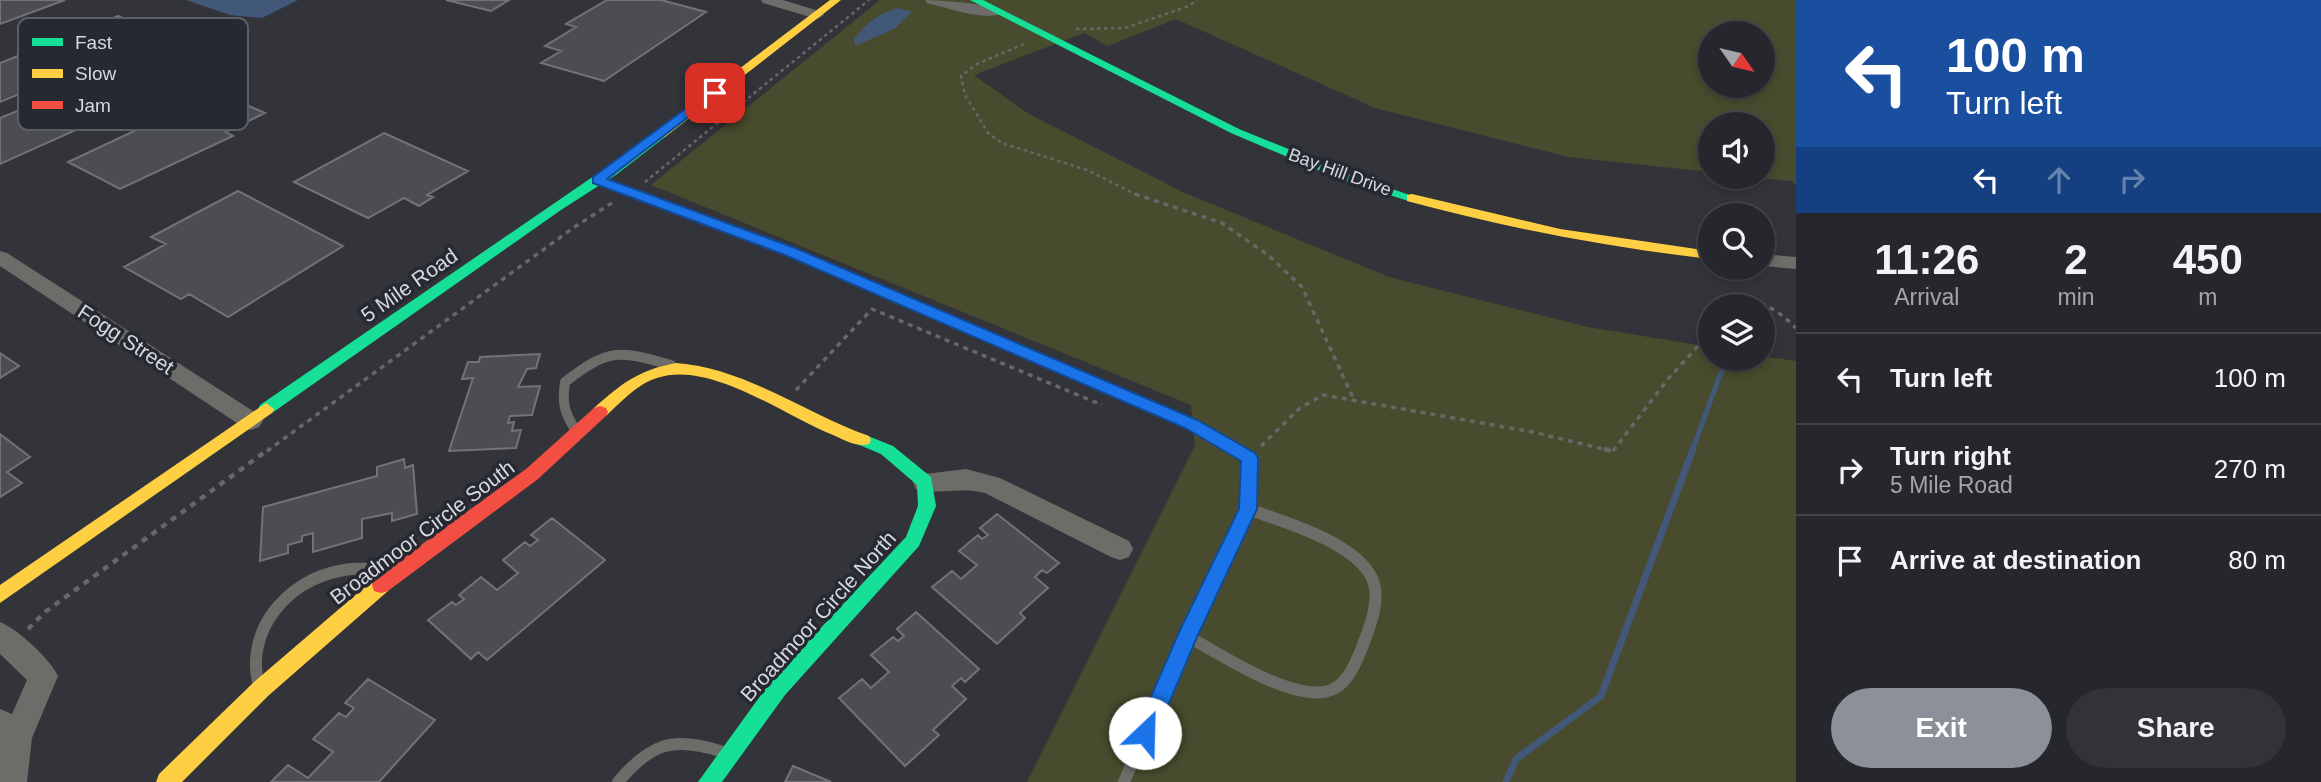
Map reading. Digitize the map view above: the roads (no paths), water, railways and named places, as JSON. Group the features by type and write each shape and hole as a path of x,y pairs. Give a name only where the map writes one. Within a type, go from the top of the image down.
{"street":[{"path":"768,0 817,15"},
{"name":"5 Mile Road","path":"0,595 598,180 836,0"},
{"name":"Bay Hill Drive","path":"932,0 973,10 996,12"},
{"name":"Bay Hill Drive","path":"975,0 1053,36 1237,132 1358,181 1434,204 1537,228 1698,254"},
{"name":"Fogg Street","path":"0,257 251,421"},
{"path":"1775,261 1796,263"},
{"name":"Broadmoor Circle South","path":"167,782 261,689 397,573 532,474 630,386 657,372 680,368 727,378 887,450 925,482"},
{"path":"925,482 966,479 991,485 1120,549"},
{"name":"Broadmoor Circle North","path":"709,782 805,656 913,541 927,506 925,482"},
{"path":"6,640 43,676 9,730 11,782"}],"lane":[{"path":"598,180 790,251 1191,424 1249,458 1248,509 1187,636 1124,782"},
{"path":"577,432 563,414 565,382 588,364 613,352 636,353 680,368"},
{"path":"1187,636 1255,671 1300,689 1328,692 1346,680 1353,669 1369,622 1376,590 1365,566 1305,530 1248,509"},
{"path":"261,689 252,668 258,634 278,606 312,579 334,571 369,569 397,573"},
{"path":"618,782 629,767 651,750 676,741 697,742 729,754"}],"water":[{"path":"186,0 298,0 262,18 230,15"},
{"path":"898,8 912,12 894,29 855,46 854,39 868,24 878,16"}],"waterway":[{"path":"1692,451 1722,371"},
{"path":"1506,782 1516,759 1601,696 1693,449"}]}
